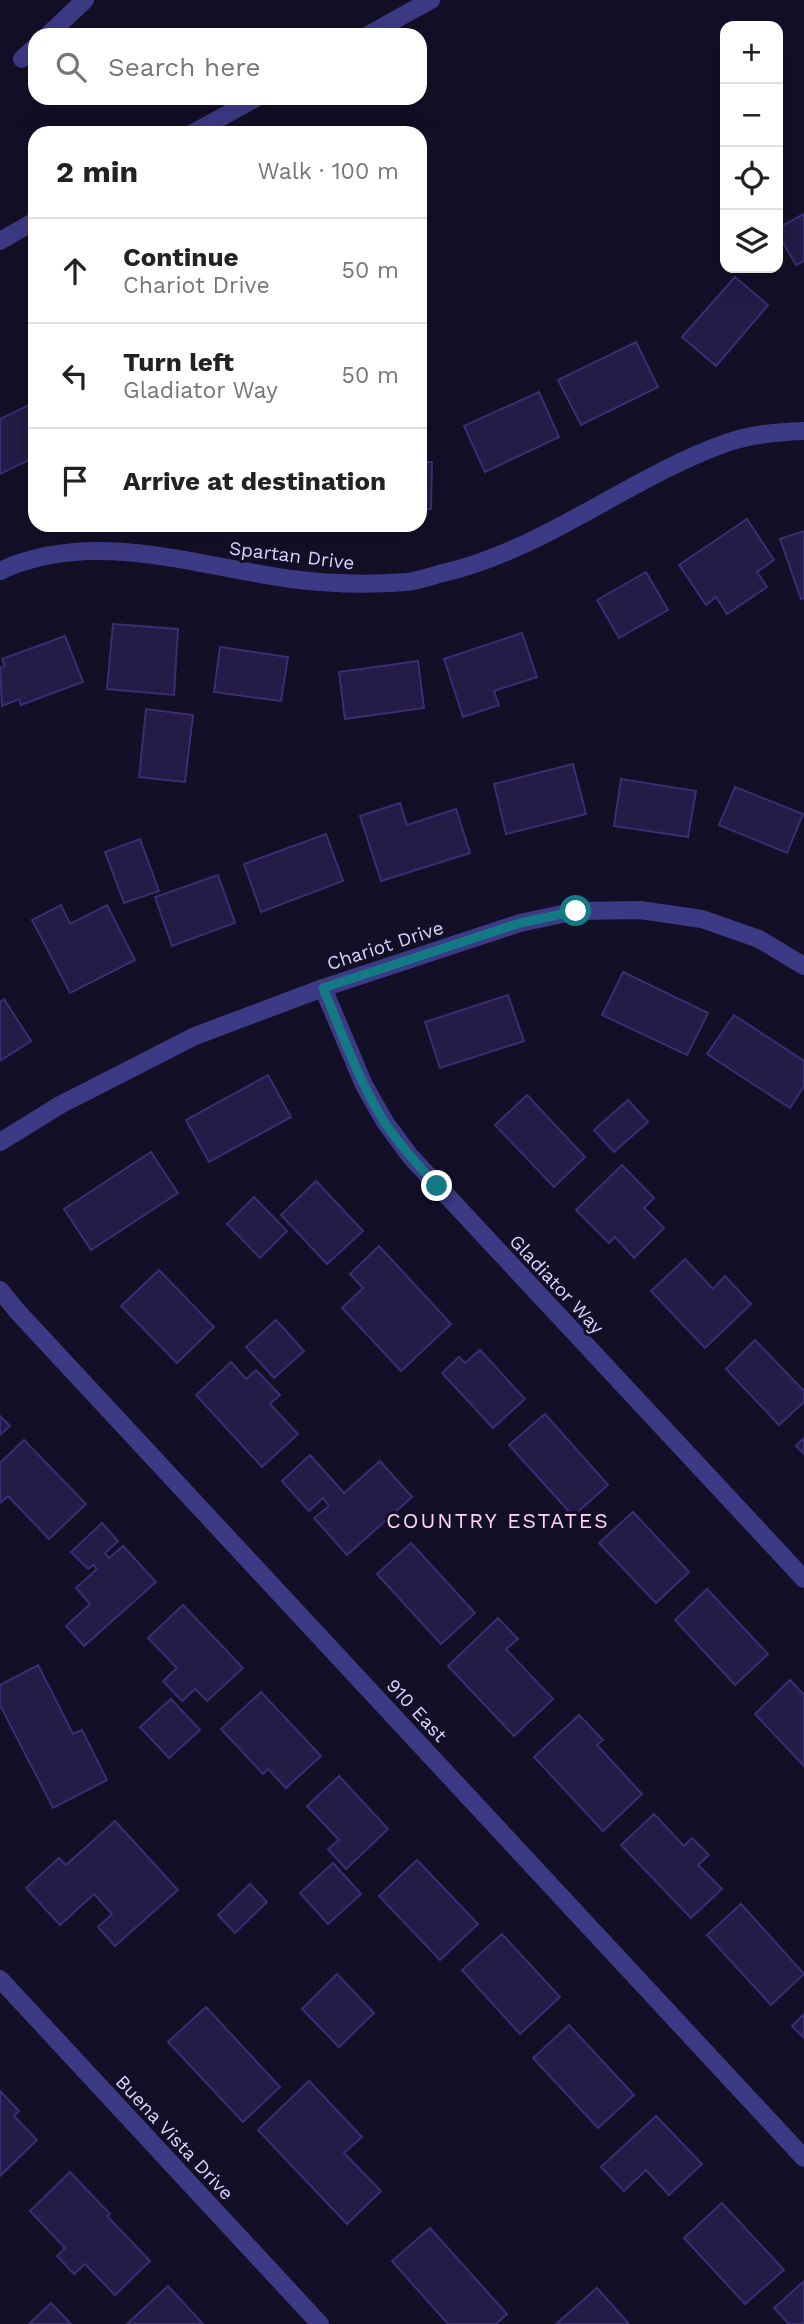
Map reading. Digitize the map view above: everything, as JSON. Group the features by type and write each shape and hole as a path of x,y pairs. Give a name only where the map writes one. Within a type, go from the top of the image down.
{"street":[{"path":"56,28 86,0"},
{"path":"381,28 431,0"},
{"path":"206,126 243,105"},
{"path":"0,241 28,225"},
{"name":"Spartan Drive","path":"0,570 56,552 111,551 292,579 351,584 410,582 467,568 522,547 685,460 728,443 771,432 804,431"},
{"name":"Chariot Drive","path":"0,1142 60,1105 195,1036 323,988 520,923 576,911 640,909 702,919 759,939 804,966"},
{"name":"Gladiator Way","path":"323,988 364,1085 385,1122 410,1156 804,1579"},
{"name":"910 East","path":"0,1290 804,2158"},
{"name":"Buena Vista Drive","path":"0,1979 320,2324"}],"building":[{"path":"804,214 804,261 796,265 783,243 783,225"},
{"path":"735,277 768,305 716,366 682,337"},
{"path":"636,342 658,387 581,425 558,380"},
{"path":"539,392 559,437 485,472 464,426"},
{"path":"28,405 28,460 0,474 0,419"},
{"path":"427,462 432,462 431,509 427,509"},
{"path":"747,519 774,560 757,572 767,587 727,614 716,597 706,605 679,565"},
{"path":"804,531 804,598 801,599 780,539"},
{"path":"646,572 668,610 619,638 597,600"},
{"path":"113,624 178,629 174,695 107,689"},
{"path":"522,633 537,677 494,691 499,705 463,717 444,659"},
{"path":"65,636 83,682 21,705 19,699 2,706 0,668 5,666 2,659"},
{"path":"220,647 288,657 281,701 214,692"},
{"path":"418,661 424,708 345,719 339,672"},
{"path":"146,709 193,715 185,782 139,777"},
{"path":"573,764 586,814 506,834 494,784"},
{"path":"621,779 696,791 688,837 614,826"},
{"path":"735,787 803,814 787,853 719,825"},
{"path":"400,803 407,825 456,809 470,853 381,881 360,816"},
{"path":"326,834 343,881 261,912 244,864"},
{"path":"140,839 159,891 124,903 105,852"},
{"path":"218,875 235,923 172,946 155,897"},
{"path":"61,905 70,924 107,905 135,960 70,993 32,920"},
{"path":"623,972 708,1013 687,1055 602,1015"},
{"path":"508,995 524,1041 440,1068 425,1022"},
{"path":"4,999 31,1041 0,1061 0,1002"},
{"path":"734,1015 804,1061 804,1086 790,1108 707,1054"},
{"path":"268,1075 291,1117 209,1162 186,1120"},
{"path":"527,1095 585,1157 554,1187 495,1125"},
{"path":"628,1100 648,1122 614,1152 594,1130"},
{"path":"151,1152 178,1193 91,1250 64,1209"},
{"path":"622,1165 654,1198 644,1208 664,1228 634,1258 615,1237 609,1243 576,1210"},
{"path":"316,1181 363,1231 327,1264 281,1215"},
{"path":"254,1197 287,1231 260,1258 227,1224"},
{"path":"379,1246 451,1324 401,1371 342,1308 363,1288 350,1274"},
{"path":"685,1259 713,1289 725,1276 751,1304 705,1348 651,1291"},
{"path":"159,1270 214,1327 177,1363 121,1306"},
{"path":"276,1320 304,1351 274,1378 246,1347"},
{"path":"755,1340 804,1391 804,1402 779,1425 726,1369"},
{"path":"480,1350 525,1399 493,1428 442,1373 459,1357 465,1363"},
{"path":"231,1362 246,1379 256,1370 280,1395 270,1404 298,1434 262,1467 196,1395"},
{"path":"545,1414 608,1485 573,1516 509,1445"},
{"path":"0,1416 10,1426 0,1435"},
{"path":"804,1438 804,1454 796,1446"},
{"path":"24,1440 86,1504 49,1539 8,1496 0,1503 0,1463"},
{"path":"310,1455 344,1493 380,1461 412,1497 347,1555 314,1518 329,1506 323,1498 309,1511 282,1481"},
{"path":"633,1512 689,1572 656,1603 599,1543"},
{"path":"102,1523 118,1541 105,1553 109,1558 123,1546 156,1582 84,1646 66,1626 90,1604 76,1588 97,1569 93,1565 88,1569 71,1552"},
{"path":"411,1543 475,1613 441,1644 377,1574"},
{"path":"707,1589 768,1654 735,1685 675,1620"},
{"path":"183,1605 243,1668 207,1701 195,1689 182,1701 163,1681 177,1668 148,1638"},
{"path":"498,1618 518,1639 506,1649 553,1699 514,1736 448,1666"},
{"path":"38,1665 73,1734 82,1730 107,1780 53,1808 0,1705 0,1685"},
{"path":"790,1680 804,1695 804,1766 755,1714"},
{"path":"261,1692 321,1756 286,1788 268,1769 263,1774 221,1729"},
{"path":"171,1699 200,1730 169,1758 140,1727"},
{"path":"579,1715 603,1740 597,1745 642,1794 603,1831 534,1757"},
{"path":"339,1776 388,1829 346,1869 328,1849 339,1840 307,1806"},
{"path":"654,1814 684,1846 692,1838 709,1855 698,1865 722,1889 691,1918 621,1845"},
{"path":"115,1821 178,1890 115,1946 98,1927 112,1914 94,1894 60,1925 26,1888 59,1858 66,1865"},
{"path":"417,1860 478,1924 440,1960 379,1896"},
{"path":"333,1863 361,1894 328,1924 300,1893"},
{"path":"250,1884 267,1902 235,1933 218,1915"},
{"path":"741,1904 804,1974 771,2005 707,1935"},
{"path":"502,1934 560,1997 520,2034 462,1970"},
{"path":"337,1974 374,2013 339,2047 302,2009"},
{"path":"206,2007 280,2087 243,2122 168,2042"},
{"path":"804,2014 804,2038 792,2026"},
{"path":"569,2025 634,2095 598,2128 533,2058"},
{"path":"309,2081 362,2137 344,2153 381,2191 347,2224 258,2130"},
{"path":"0,2091 19,2111 14,2116 37,2140 0,2176"},
{"path":"656,2116 702,2164 669,2195 646,2170 624,2191 601,2167"},
{"path":"70,2172 150,2261 115,2295 85,2264 74,2274 57,2256 65,2248 30,2211"},
{"path":"722,2203 784,2270 745,2304 684,2238"},
{"path":"430,2228 507,2314 496,2324 448,2324 392,2261"},
{"path":"804,2281 804,2324 789,2324 774,2308"},
{"path":"168,2286 203,2324 127,2324"},
{"path":"597,2288 629,2324 556,2324"},
{"path":"51,2303 71,2324 29,2324"}],"district":[{"name":"COUNTRY ESTATES","path":"498,1521"}],"route":[{"path":"437,1186 385,1122 364,1085 323,988 520,923 576,911"}]}
